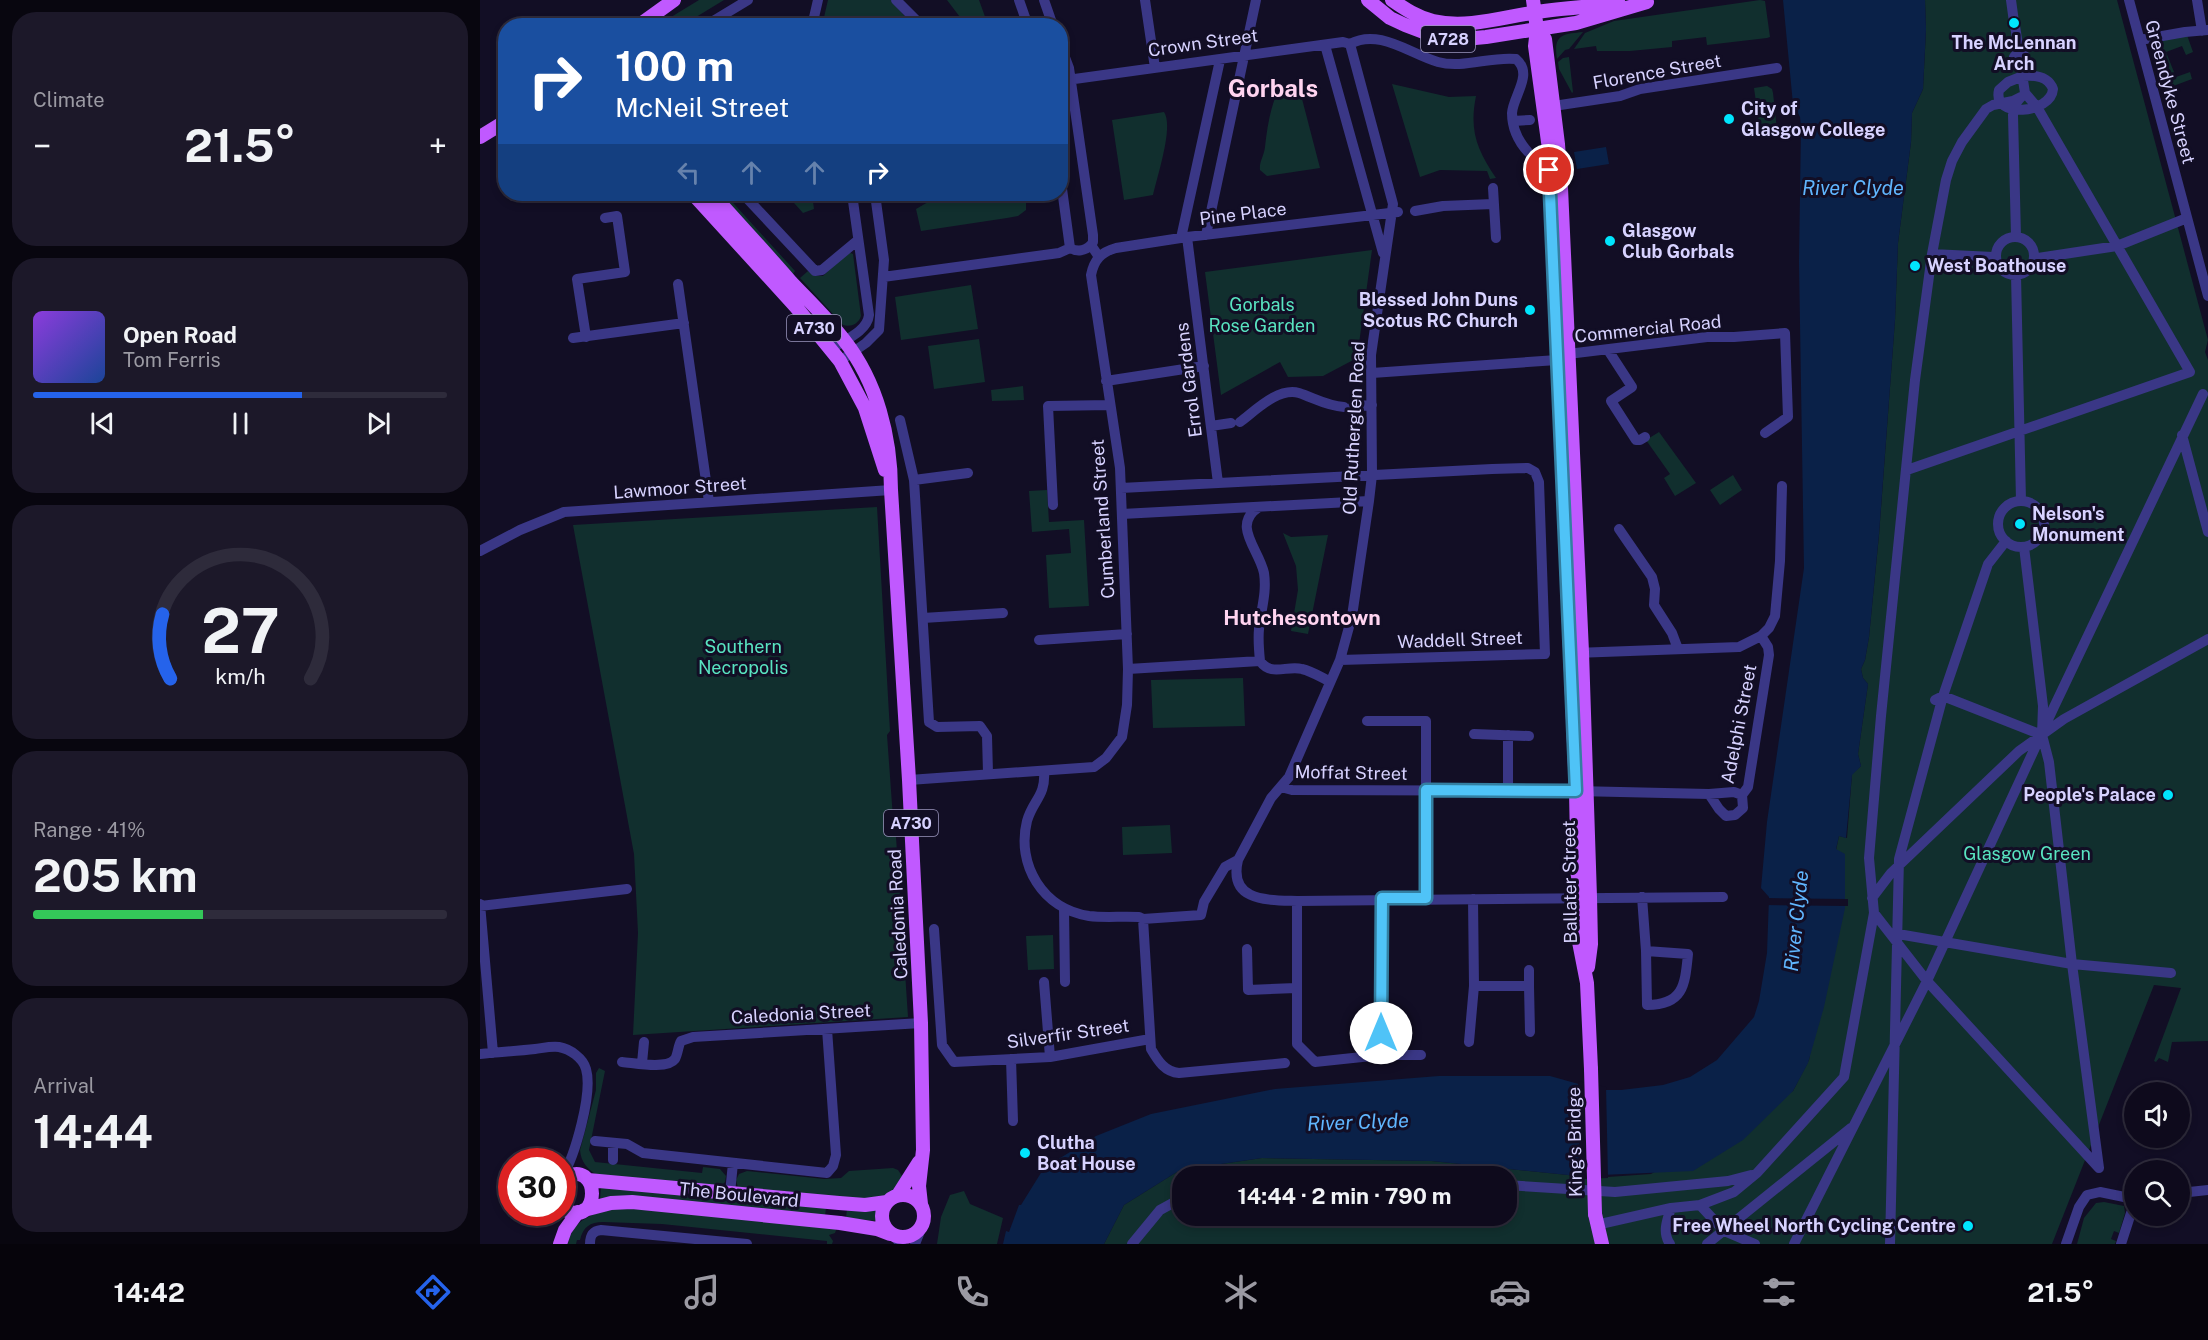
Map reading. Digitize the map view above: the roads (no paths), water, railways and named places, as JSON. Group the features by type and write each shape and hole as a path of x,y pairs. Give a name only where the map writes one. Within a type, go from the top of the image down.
{"main road":[{"path":"649,18 674,0"},
{"name":"A728","path":"1368,0 1390,18 1444,38 1470,39 1537,29"},
{"name":"A728","path":"1392,0 1416,15 1432,21 1451,23 1477,22 1534,6"},
{"path":"1537,29 1576,23 1654,1"},
{"path":"1534,6 1574,7 1654,1"},
{"name":"Ballater Street","path":"1534,6 1537,29 1536,46 1549,107 1549,149 1563,357 1584,897 1579,942 1587,983 1591,1069"},
{"path":"480,137 498,126"},
{"name":"Caledonia Road","path":"699,201 796,307 840,361 865,408 891,490"},
{"name":"Caledonia Road","path":"718,201 844,340 853,353 877,403 884,424 891,465 921,1023 921,1204"},
{"name":"King's Bridge","path":"1591,1069 1595,1219 1602,1244"},
{"path":"893,1199 911,1196 921,1204 924,1218 921,1228 907,1237 895,1238 882,1222 883,1208 893,1199 922,1157"},
{"name":"The Boulevard","path":"576,1175 587,1179 865,1205 893,1199"},
{"path":"560,1244 565,1230 581,1211 589,1206 593,1196 592,1185 587,1179"},
{"name":"The Boulevard","path":"581,1211 610,1203 632,1202 840,1223 876,1229 895,1238"},
{"path":"576,1212 581,1211"},
{"path":"555,1244 557,1226"}],"street":[{"path":"718,18 748,0"},
{"path":"814,18 818,0"},
{"path":"896,0 914,18"},
{"path":"1018,0 1026,18"},
{"path":"1044,0 1050,18"},
{"path":"1145,0 1155,68"},
{"path":"1206,235 1256,0"},
{"path":"2010,0 2023,76 2023,95 2014,109 2016,237"},
{"name":"Greendyke Street","path":"2129,0 2187,218 2204,267 2208,296"},
{"path":"2140,40 2205,31 2197,0"},
{"name":"Crown Street","path":"1068,80 1377,39 1439,63 1458,64 1516,59 1521,64 1523,77 1514,102 1513,121"},
{"name":"Old Rutherglen Road","path":"1044,771 1043,790 1030,812 1026,827 1024,854 1030,872 1040,889 1054,902 1080,914 1102,917 1143,919 1201,915 1204,902 1225,867 1238,860 1271,798 1289,777 1340,660 1352,616 1369,501 1372,476 1371,355 1385,260 1396,212 1350,44"},
{"name":"Old Rutherglen Road","path":"1325,45 1385,260"},
{"name":"Errol Gardens","path":"1218,483 1204,366 1184,237 1220,60"},
{"name":"Florence Street","path":"1549,107 1620,96 1640,89 1777,68"},
{"path":"2023,76 2043,78 2052,86 2053,92 2050,99 2037,106 2024,110 2014,109 2001,103 1997,94 2000,87 2013,79 2023,76"},
{"path":"1068,91 1093,235 1091,245 1099,257"},
{"path":"1595,1219 1700,1205 1734,1192 1757,1173 1844,1077 1874,913 1869,858 1875,780 1897,546 1915,380 1932,254 1946,180 1952,161 1967,133 1984,110 1990,106 2016,100 2023,95"},
{"path":"1907,470 2190,372 2037,106 2023,95"},
{"path":"1528,152 1519,140 1513,121 1530,120"},
{"path":"1493,188 1496,238"},
{"path":"750,201 815,271 822,270 858,240"},
{"path":"831,349 868,323 869,315 853,201"},
{"path":"840,361 866,343 879,330 884,260 876,201"},
{"path":"1064,201 1070,248"},
{"path":"1415,211 1443,206 1493,204"},
{"name":"Pine Place","path":"1099,257 1107,250 1184,237 1396,212"},
{"path":"586,337 577,279 625,272 617,216 605,218"},
{"path":"2038,258 2117,246 2187,218"},
{"path":"2016,237 2027,241 2034,255 2029,269 2016,275 2002,270 1996,257 2003,242 2016,237"},
{"path":"883,277 1059,253 1070,248 1083,250 1091,245"},
{"path":"1932,254 1993,257"},
{"name":"Cumberland Street","path":"909,780 1094,767 1117,746 1125,724 1128,669 1119,468 1091,275 1094,263 1099,257"},
{"path":"2016,275 2021,501"},
{"path":"678,284 709,502"},
{"path":"573,338 684,323"},
{"name":"Commercial Road","path":"1372,373 1563,357 1707,337 1785,333 1788,417 1765,433"},
{"path":"1608,350 1632,387 1611,401 1636,440 1645,437"},
{"path":"1106,381 1204,366"},
{"path":"1211,426 1235,422 1284,393 1296,392 1333,406 1372,405"},
{"path":"1794,1244 1927,981 2203,394"},
{"path":"1053,506 1048,406 1110,405"},
{"path":"900,420 914,480 929,722 937,727 980,726 987,735 988,773"},
{"path":"2182,435 2208,532"},
{"name":"Waddell Street","path":"1340,660 1545,654 1539,482 1535,472 1528,468 1372,476"},
{"path":"914,480 968,473"},
{"path":"1120,488 1372,476"},
{"path":"1576,653 1740,647 1761,636 1769,628 1774,616 1780,561 1782,486"},
{"name":"Lawmoor Street","path":"480,551 520,530 564,512 891,490"},
{"path":"1122,514 1369,501"},
{"path":"2021,501 2038,508 2044,522 2044,530 2038,540 2024,547 2013,546 2006,542 1999,528 2000,516 2010,504 2021,501"},
{"path":"1259,507 1251,512 1246,522 1246,529 1260,561 1265,585 1259,629 1260,661 1272,670 1302,669 1329,681"},
{"path":"1619,529 1652,578 1655,589 1654,605 1672,633 1678,649"},
{"path":"1890,1244 1898,866 1939,698 1988,564 2006,542"},
{"path":"1874,913 1898,939 1927,981 2099,1168 2072,964 2049,762 2042,735 2043,706 2024,547"},
{"path":"923,618 1003,614"},
{"path":"1039,640 1127,634"},
{"name":"Adelphi Street","path":"1742,795 1748,787 1769,655 1768,647 1761,636"},
{"path":"1872,898 1898,866 2019,751 2064,719 2208,639"},
{"path":"1128,669 1241,664 1260,661"},
{"path":"1939,698 2042,735"},
{"path":"1367,721 1426,721 1426,898"},
{"path":"1474,734 1529,736"},
{"path":"1508,735 1508,791"},
{"name":"Moffat Street","path":"1281,787 1292,790 1709,794 1734,792 1742,795"},
{"path":"1709,794 1726,816 1735,815 1743,808 1742,795"},
{"path":"1238,860 1236,868 1241,886 1246,893 1256,898 1297,901 1382,898 1723,897"},
{"path":"493,1053 480,905 627,888"},
{"path":"1642,897 1647,1005 1661,1005 1676,998 1685,982 1688,954 1646,951"},
{"path":"1381,1055 1382,898"},
{"path":"1469,1042 1474,986 1473,899"},
{"path":"1297,901 1297,1044 1315,1062 1381,1055 1421,1055"},
{"path":"1064,908 1065,982"},
{"path":"1143,919 1150,1039 1155,1055 1163,1066 1173,1072 1285,1063"},
{"name":"Silverfir Street","path":"934,929 942,1046 954,1062 1050,1057 1150,1039"},
{"path":"1898,939 1945,942 2072,964 2171,973"},
{"path":"1247,949 1248,990 1296,988"},
{"path":"1529,969 1530,1032"},
{"path":"1044,982 1050,1057"},
{"path":"1474,986 1529,986"},
{"name":"Caledonia Street","path":"642,1063 661,1066 669,1064 676,1058 678,1045 684,1039 708,1035 921,1023"},
{"path":"595,1141 627,1144 643,1153 827,1173 833,1166 836,1155 827,1029"},
{"path":"622,1062 642,1063 644,1042"},
{"path":"480,1054 557,1046 570,1050 581,1060 586,1069 588,1090 576,1146 577,1160 587,1179"},
{"path":"1011,1059 1013,1121"},
{"path":"1707,1244 1853,1125"},
{"path":"613,1143 613,1160"},
{"path":"730,1193 733,1163"},
{"path":"1517,1186 1616,1192 1728,1181 1757,1173"},
{"path":"2190,1192 2208,1190"},
{"path":"2066,1244 2079,1207 2087,1195 2100,1192 2124,1197"},
{"path":"1132,1244 1160,1210 1172,1203"},
{"path":"1700,1205 1724,1231 1755,1244"},
{"path":"1670,1244 1666,1239 1666,1225 1671,1208"},
{"path":"2121,1244 2127,1226"},
{"path":"915,1244 921,1228"},
{"path":"590,1244 590,1236 601,1230 747,1244"}],"water":[{"name":"River Clyde","path":"1783,0 1925,0 1923,89 1912,113 1911,142 1898,243 1895,320 1879,534 1869,637 1861,669 1863,678 1868,684 1858,754 1861,766 1852,775 1846,838 1839,836 1836,849 1845,854 1845,908 1824,1007 1808,1063 1793,1091 1743,1140 1693,1171 1578,1176 1517,1170 1517,1166 1481,1166 1432,1161 1262,1158 1207,1166 1172,1166 1172,1175 1124,1205 1104,1244 1003,1244 1006,1231 1009,1232 1019,1205 1044,1168 1096,1136 1151,1114 1275,1089 1439,1076 1550,1076 1600,1090 1663,1085 1690,1077 1717,1060 1754,1017 1767,953 1769,897 1761,888 1767,822 1804,568 1799,262 1801,127 1800,117 1793,104"},
{"path":"1606,147 1609,164 1577,169 1574,152"}],"place":[{"name":"The McLennan Arch","path":"2014,23"},
{"name":"City of Glasgow College","path":"1729,119"},
{"name":"Glasgow Club Gorbals","path":"1610,241"},
{"name":"West Boathouse","path":"1915,266"},
{"name":"Blessed John Duns Scotus RC Church","path":"1530,310"},
{"name":"Nelson's Monument","path":"2020,524"},
{"name":"People's Palace","path":"2168,795"},
{"name":"Clutha Boat House","path":"1025,1153"},
{"name":"Free Wheel North Cycling Centre","path":"1968,1226"}],"district":[{"name":"Gorbals","path":"1273,89"},
{"name":"Hutchesontown","path":"1302,618"}],"park label":[{"name":"Gorbals Rose Garden","path":"1262,315"},
{"name":"Southern Necropolis","path":"743,657"},
{"name":"Glasgow Green","path":"2027,854"}]}
